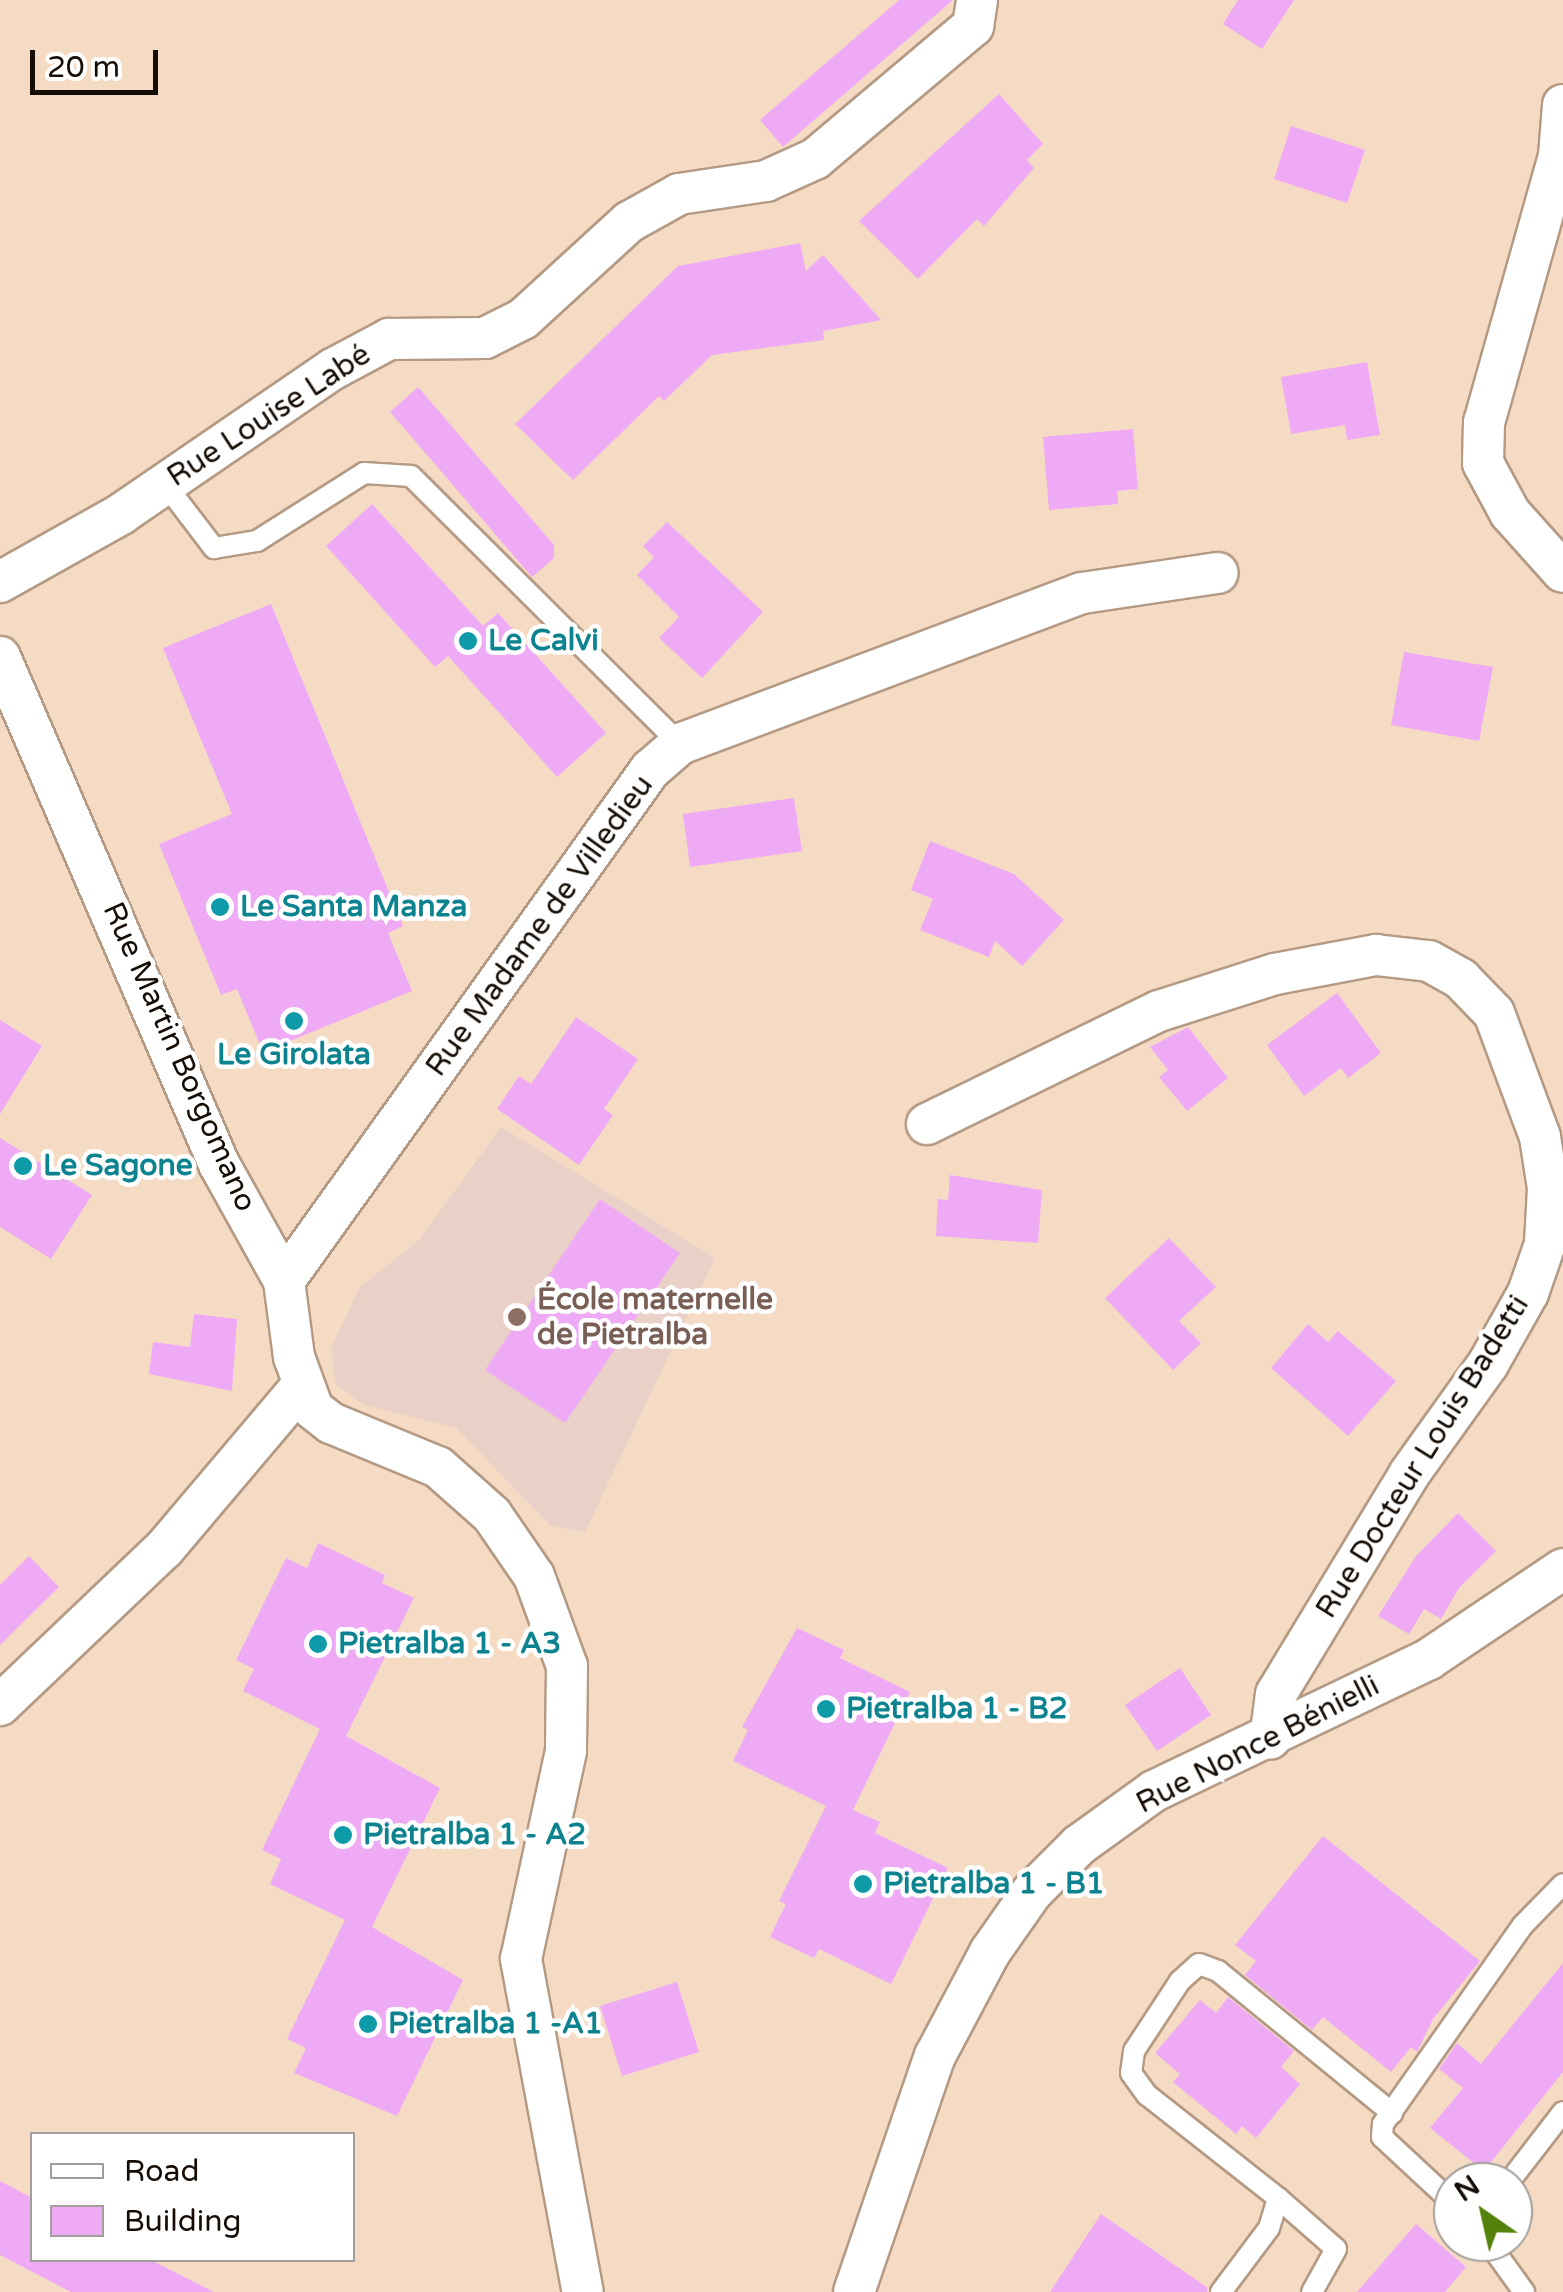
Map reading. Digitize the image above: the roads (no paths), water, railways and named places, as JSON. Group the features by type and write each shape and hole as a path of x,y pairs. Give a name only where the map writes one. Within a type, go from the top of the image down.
{"street":[{"name":"Rue Louise Labé","path":"0,582 165,484 334,368 389,339 485,338 523,319 630,222 679,194 766,181 815,159 974,26 977,0"},
{"path":"1563,105 1559,156 1484,422 1483,463 1510,513 1563,572"},
{"name":"Rue Madame de Villedieu","path":"284,1281 650,770 680,744 1082,592 1218,573"},
{"name":"Rue Martin Borgomano","path":"0,657 220,1164 284,1281 301,1386"},
{"name":"Rue Docteur Louis Badetti","path":"927,1124 1159,1012 1275,974 1376,956 1429,961 1461,980 1494,1013 1540,1137 1548,1188 1545,1244 1528,1292 1488,1364 1410,1473 1276,1694 1270,1738"},
{"path":"0,1704 164,1550 301,1386 330,1423 438,1467 492,1515 534,1576 566,1666 566,1750 521,1959 583,2292"},
{"name":"Rue Nonce Bénielli","path":"854,2292 935,2056 990,1952 1032,1892 1079,1844 1154,1791 1429,1659 1563,1569"}],"lane":[{"path":"165,484 214,548 257,541 364,473 411,476 680,744"},
{"path":"1433,2185 1382,2138 1392,2113 1523,1925 1563,1884"},
{"path":"1312,2292 1336,2249 1147,2095 1130,2073 1134,2051 1180,1981 1199,1964 1218,1971 1392,2113"},
{"path":"1524,2162 1563,2112"},
{"path":"1220,2292 1269,2228 1278,2198"},
{"path":"1502,2262 1524,2292"}],"place":[{"name":"Le Calvi","path":"468,641"},
{"name":"Le Santa Manza","path":"220,907"},
{"name":"Le Girolata","path":"294,1021"},
{"name":"Le Sagone","path":"23,1166"},
{"name":"École maternelle de Pietralba","path":"517,1317"},
{"name":"Pietralba 1 - A3","path":"318,1644"},
{"name":"Pietralba 1 - B2","path":"826,1709"},
{"name":"Pietralba 1 - A2","path":"343,1835"},
{"name":"Pietralba 1 - B1","path":"863,1884"},
{"name":"Pietralba 1 -A1","path":"368,2024"}]}
